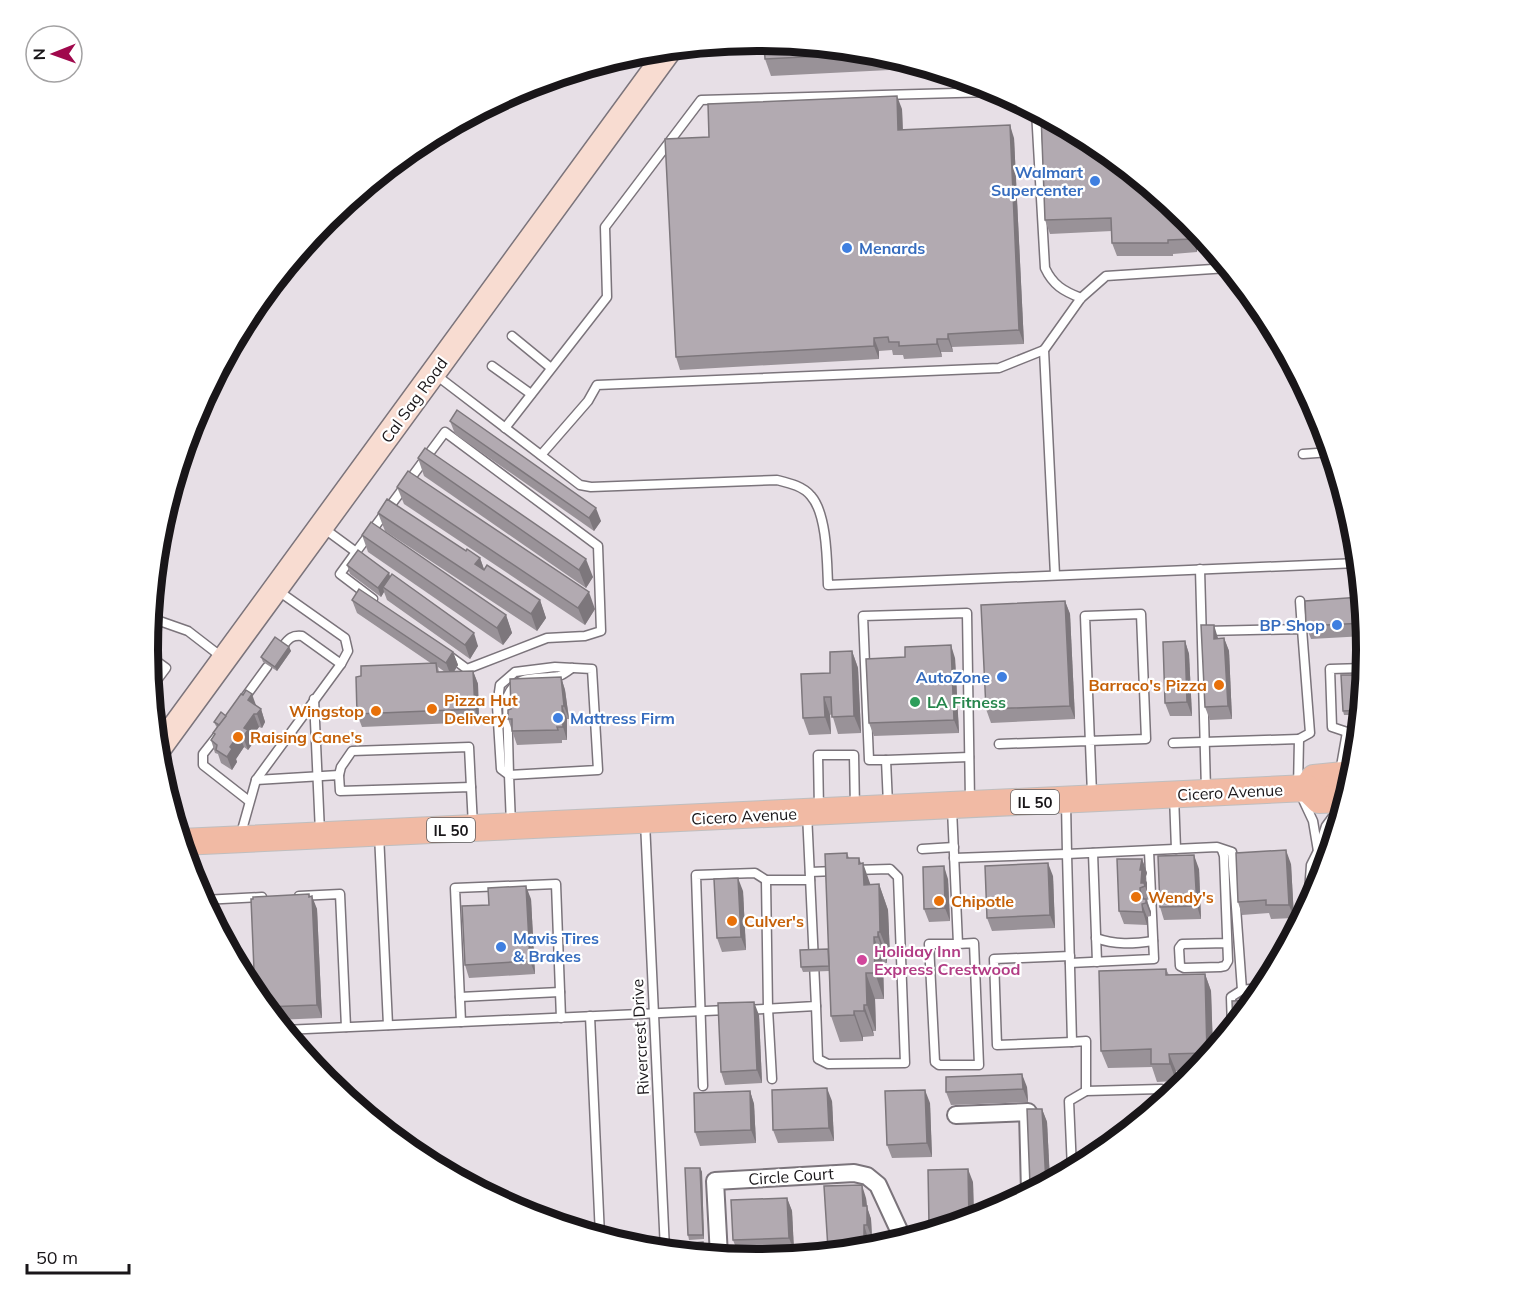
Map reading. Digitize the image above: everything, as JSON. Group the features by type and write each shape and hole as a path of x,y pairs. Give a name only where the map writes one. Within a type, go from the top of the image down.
{"main road":[{"name":"Cicero Avenue","path":"189,839 239,840 1174,795 1303,788 1314,778 1340,785"}],"street":[{"name":"Cal Sag Road","path":"165,740 663,59"},
{"path":"956,1115 1028,1112 1030,1183"},
{"name":"Circle Court","path":"719,1248 715,1181 854,1173 867,1176 878,1185 900,1232"}],"lane":[{"path":"505,428 607,297 605,227 701,100 974,93"},
{"path":"1037,121 1045,268 1050,279 1060,289 1081,298"},
{"path":"541,455 588,401 597,385 999,368 1044,350 1081,298 1106,276 1218,269"},
{"path":"512,336 551,368"},
{"path":"1044,350 1055,575"},
{"path":"492,366 531,394"},
{"path":"433,373 580,485 591,488 777,480 796,485 812,497 824,525 828,585 1349,563"},
{"path":"385,608 340,574 445,432 598,546 601,631 585,636 548,638 467,669 440,648"},
{"path":"1303,454 1323,453"},
{"path":"321,526 356,552"},
{"path":"1200,570 1206,793"},
{"path":"239,840 256,780 341,664 348,651 345,638 275,589"},
{"path":"1173,743 1299,739 1310,733 1300,601"},
{"path":"958,944 954,848 969,757 967,613 863,616 869,760 969,757"},
{"path":"999,744 1090,741 1146,739 1141,614 1084,616 1090,741 1092,799"},
{"path":"159,621 188,631 224,659"},
{"path":"1201,631 1302,629"},
{"path":"282,646 289,638 296,635 302,636 341,664"},
{"path":"158,662 166,668 159,678"},
{"path":"241,703 267,667"},
{"path":"509,775 598,770 592,669 572,668 560,676 535,677 524,680 511,688 507,697 509,775 511,827"},
{"path":"1350,732 1332,727 1330,669 1356,668"},
{"path":"314,698 320,836"},
{"path":"220,732 203,754 203,765 249,801"},
{"path":"1347,732 1347,752"},
{"path":"1299,739 1303,788 1313,821 1318,851"},
{"path":"471,787 340,791 339,775 341,767 352,751 469,747 471,787 473,829"},
{"path":"703,1086 696,875 755,873 766,880 810,876 890,868 898,877 905,1063 828,1064 818,1059 810,876 818,755 854,754 855,811"},
{"path":"886,760 888,809"},
{"path":"256,780 339,775"},
{"path":"1174,795 1176,849"},
{"path":"1066,800 1072,1042"},
{"path":"1310,879 1311,865 1326,826 1333,815"},
{"name":"Rivercrest Drive","path":"645,821 665,1241"},
{"path":"379,833 388,1025"},
{"path":"954,858 1217,847 1232,852 1242,990"},
{"path":"922,849 954,848"},
{"path":"1222,850 1228,961 1225,966 1184,968 1180,966 1179,948 1182,944 1227,943"},
{"path":"1086,1091 1086,1041 997,1045 994,958 1097,962 1154,959 1149,851"},
{"path":"1093,853 1097,962"},
{"path":"766,880 767,976 772,1079"},
{"path":"461,1022 455,888 500,886 556,884 561,1018"},
{"path":"285,896 340,894 346,1027"},
{"path":"213,900 274,897"},
{"path":"1096,938 1109,943 1153,942"},
{"path":"929,944 958,944 974,944 979,1065 939,1065 935,1062 929,944"},
{"path":"1232,1015 1231,997 1242,990 1251,989"},
{"path":"460,996 560,992"},
{"path":"294,1030 816,1006"},
{"path":"590,1016 600,1228"},
{"path":"1072,1159 1069,1101 1086,1091 1161,1089 1161,1092"}],"building":[{"path":"765,51 831,56 765,59"},
{"name":"Menards","path":"897,96 898,130 1010,125 1019,330 948,334 948,339 937,339 937,344 899,346 899,342 889,342 888,337 874,338 874,346 676,357 665,139 709,137 708,104"},
{"name":"Walmart Supercenter","path":"1041,123 1090,152 1122,175 1181,226 1192,239 1168,240 1168,243 1112,243 1111,218 1045,220"},
{"path":"457,410 596,508 589,518 450,421"},
{"path":"425,448 586,559 579,570 418,458"},
{"path":"408,471 589,592 578,608 397,487"},
{"path":"387,499 480,558 475,564 484,570 487,565 540,600 531,614 378,513"},
{"path":"371,522 506,615 497,628 362,535"},
{"path":"358,550 389,573 378,588 347,565"},
{"path":"392,574 474,633 465,645 383,587"},
{"path":"359,589 453,652 446,663 352,600"},
{"path":"1354,598 1355,623 1306,626 1305,601"},
{"path":"1065,601 1070,706 986,709 981,605"},
{"name":"Barraco's Pizza","path":"1201,625 1214,625 1214,639 1224,638 1228,706 1205,707"},
{"path":"275,637 289,647 275,667 261,657"},
{"path":"1185,641 1187,702 1165,703 1163,642"},
{"name":"LA Fitness","path":"951,645 954,720 869,723 866,659 905,657 905,647"},
{"path":"852,651 854,716 832,717 831,697 824,697 825,717 803,718 801,674 830,673 830,652"},
{"path":"436,663 437,672 473,671 475,709 357,714 356,677 361,676 361,666"},
{"path":"1341,675 1355,675 1353,710 1343,711"},
{"path":"561,677 564,706 562,706 563,727 557,727 558,730 512,731 512,719 508,719 508,710 511,709 510,679"},
{"path":"246,690 252,694 248,700 261,709 254,714 244,728 248,730 243,737 239,734 230,747 232,749 227,757 216,750 217,745 211,740 215,734 213,733"},
{"path":"221,712 226,716 219,725 214,722"},
{"path":"1286,850 1289,905 1266,905 1266,900 1238,902 1236,853"},
{"name":"Holiday Inn Express Crestwood","path":"847,853 847,858 859,858 859,864 863,863 864,885 879,884 880,932 878,932 878,937 874,937 875,973 866,973 867,1005 864,1005 864,1011 854,1011 854,1015 831,1016 825,854"},
{"path":"1194,855 1197,906 1160,907 1158,856"},
{"name":"Wendy's","path":"1117,859 1142,859 1141,883 1145,886 1140,888 1141,899 1146,899 1146,903 1142,904 1143,912 1119,911"},
{"path":"1048,863 1050,915 987,918 985,866"},
{"path":"944,866 945,908 924,909 923,867"},
{"name":"Culver's","path":"738,878 741,937 717,938 714,879"},
{"name":"Mavis Tires & Brakes","path":"526,886 530,961 465,965 462,906 489,905 488,888"},
{"path":"309,894 309,897 312,896 317,1005 276,1007 254,975 251,899 253,897"},
{"path":"828,949 829,966 801,967 800,950"},
{"path":"1166,969 1166,975 1205,974 1207,1045 1200,1053 1169,1054 1170,1064 1151,1064 1151,1049 1101,1051 1099,971"},
{"path":"1232,1001 1242,1001 1233,1014"},
{"path":"754,1002 757,1070 721,1072 718,1003"},
{"path":"1022,1074 1023,1089 946,1092 946,1077"},
{"path":"827,1088 829,1128 773,1130 772,1090"},
{"path":"925,1090 927,1143 887,1145 885,1091"},
{"path":"750,1091 751,1130 695,1132 694,1093"},
{"path":"1027,1109 1042,1109 1046,1175 1030,1183"},
{"path":"685,1168 700,1168 703,1235 688,1235"},
{"path":"968,1169 969,1210 929,1224 928,1170"},
{"path":"862,1185 863,1206 867,1206 864,1239 828,1245 824,1186"},
{"path":"787,1198 789,1238 733,1240 731,1200"},
{"path":"703,1242 703,1246 689,1245 689,1243"}],"place":[{"name":"Walmart Supercenter","path":"1095,181"},
{"name":"Menards","path":"847,248"},
{"name":"BP Shop","path":"1337,625"},
{"name":"AutoZone","path":"1002,677"},
{"name":"Barraco's Pizza","path":"1219,685"},
{"name":"LA Fitness","path":"915,702"},
{"name":"Pizza Hut Delivery","path":"432,709"},
{"name":"Wingstop","path":"376,711"},
{"name":"Mattress Firm","path":"558,718"},
{"name":"Raising Cane's","path":"238,737"},
{"name":"Wendy's","path":"1136,897"},
{"name":"Chipotle","path":"939,901"},
{"name":"Culver's","path":"732,921"},
{"name":"Mavis Tires & Brakes","path":"501,947"},
{"name":"Holiday Inn Express Crestwood","path":"862,960"}]}
